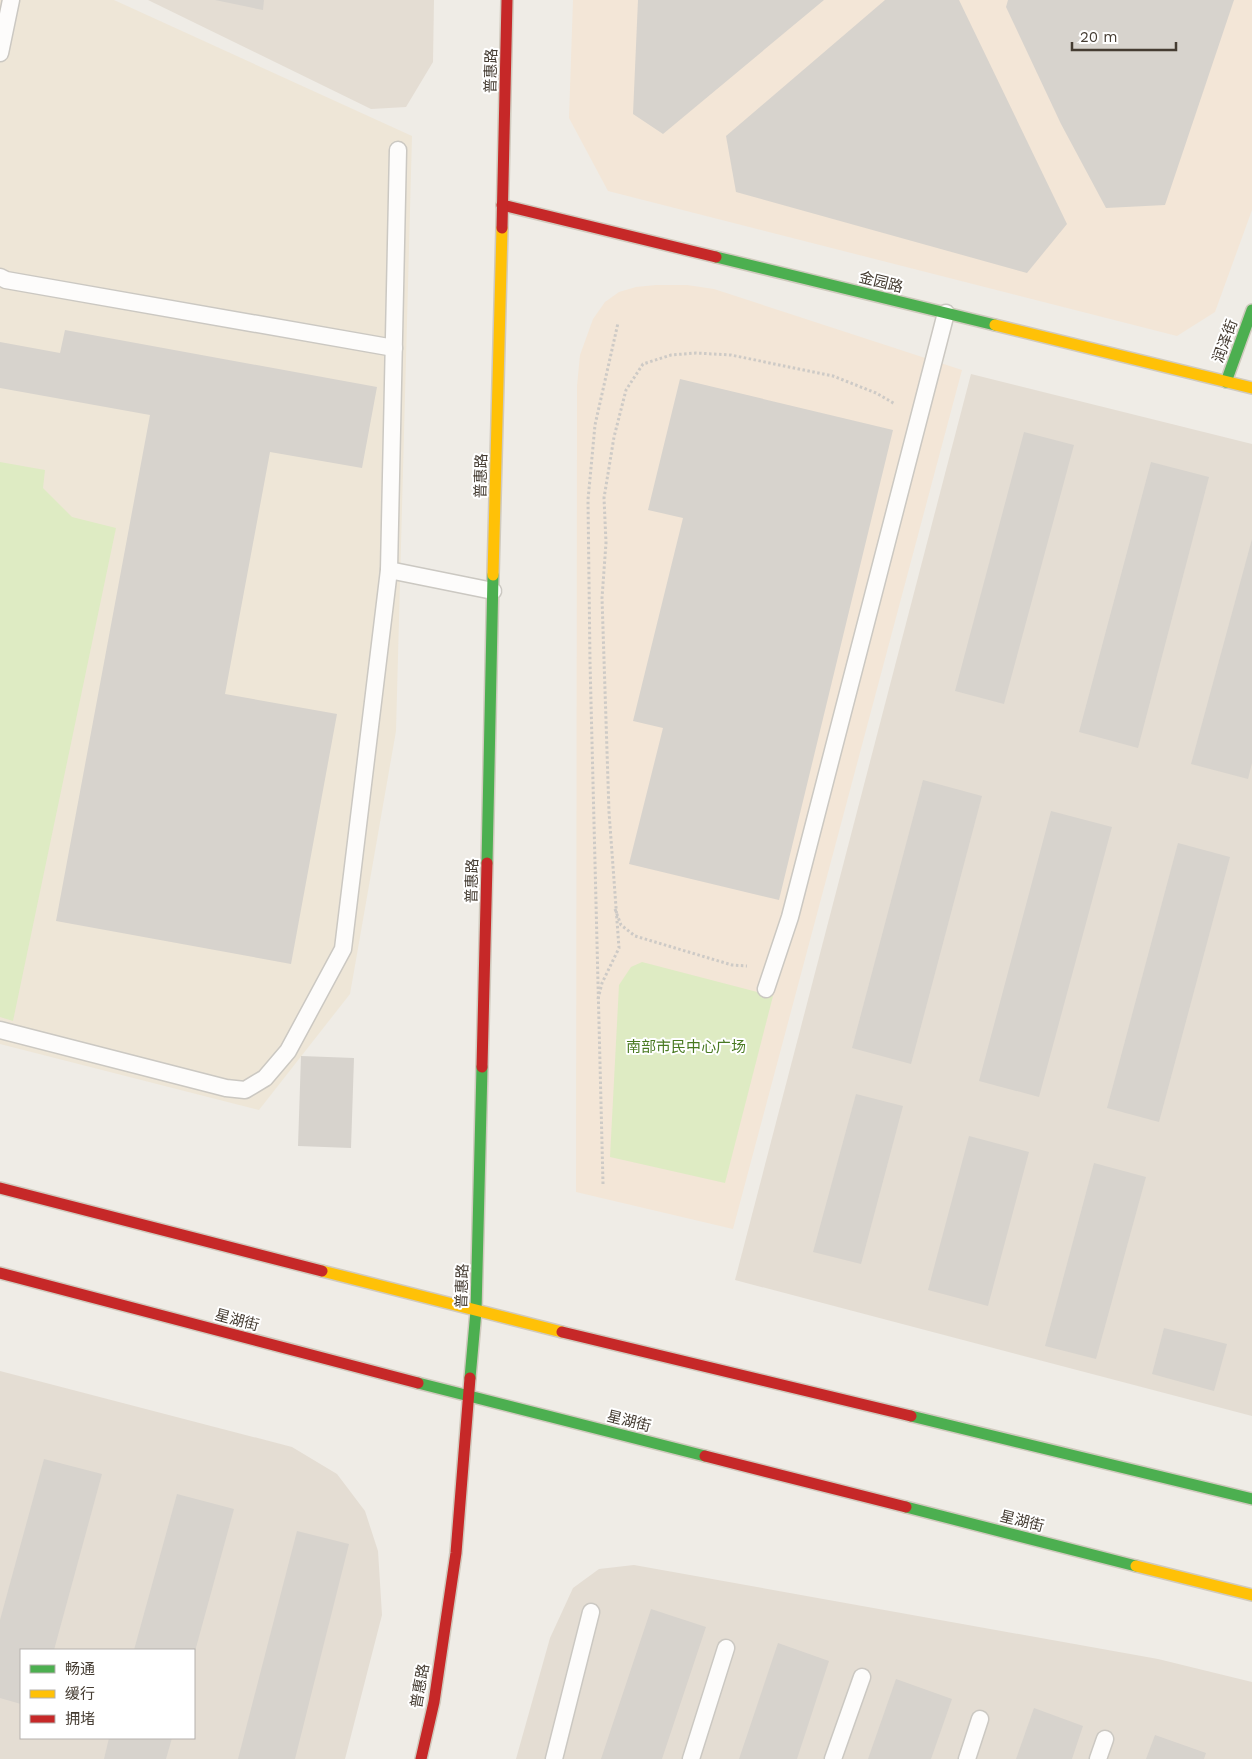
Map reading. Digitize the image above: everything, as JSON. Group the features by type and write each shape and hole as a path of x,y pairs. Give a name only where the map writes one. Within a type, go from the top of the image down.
{"main road":[{"name":"普惠路","path":"421,1759 434,1702 456,1553 476,1311 507,0"},
{"name":"金园路","path":"502,205 1252,388"},
{"name":"润泽街","path":"1226,382 1252,310"},
{"path":"0,1188 476,1311 1252,1499"},
{"name":"星湖街","path":"0,1273 469,1396 1252,1596"}],"lane":[{"path":"0,53 11,0"},
{"path":"0,1030 226,1088 246,1090 264,1078 288,1051 343,949 389,570 398,150"},
{"path":"0,277 6,280 394,348"},
{"path":"766,989 790,917 946,313"},
{"path":"389,570 494,591"},
{"path":"554,1759 592,1612"},
{"path":"691,1759 726,1648"},
{"path":"833,1759 862,1677"},
{"path":"966,1759 980,1719"},
{"path":"1098,1759 1105,1739"}],"path":[{"path":"602,1184 588,500 595,425 618,323"},
{"path":"598,999 602,983 619,948 609,812 602,598 606,543 604,498 614,437 626,390 643,364 671,355 696,353 731,355 834,376 876,393 896,404 900,409"},
{"path":"615,910 621,925 635,936 732,965 755,966"}],"shaded area":[{"path":"0,0 114,0 412,136 396,731 350,994 259,1110 0,1044"},
{"path":"148,0 434,0 433,62 406,107 371,109"},
{"path":"573,0 1252,0 1252,210 1215,312 1177,336 608,191 569,118"},
{"path":"687,285 714,289 962,370 733,1229 576,1192 577,386 580,355 593,319 605,302 619,292 636,287"},
{"path":"971,374 1252,444 1252,1416 735,1280"},
{"path":"0,1371 292,1447 337,1474 365,1511 378,1551 382,1615 345,1759 0,1759"},
{"path":"634,1565 1158,1659 1252,1682 1252,1759 516,1759 550,1638 573,1588 599,1569"}],"green space":[{"path":"0,462 45,470 43,488 72,517 116,528 13,1021 0,1017"},
{"name":"南部市民中心广场","path":"642,962 773,996 725,1183 610,1157 619,985 631,967"}],"building":[{"path":"215,0 264,0 263,10"},
{"path":"638,0 824,0 663,134 633,114"},
{"path":"885,0 959,0 1067,224 1027,273 736,192 726,136"},
{"path":"1008,0 1234,0 1165,205 1106,208 1061,124 1006,7"},
{"path":"65,330 377,387 362,468 270,452 225,694 337,714 291,964 56,921 150,415 0,388 0,342 60,353"},
{"path":"680,379 893,430 779,900 629,864 663,728 633,721 683,518 648,510"},
{"path":"1024,432 1074,445 1004,704 955,691"},
{"path":"1151,462 1209,477 1138,748 1079,732"},
{"path":"1252,539 1252,763 1248,779 1191,764"},
{"path":"923,780 982,796 911,1064 852,1048"},
{"path":"1051,811 1112,827 1039,1097 979,1081"},
{"path":"1178,843 1230,857 1159,1122 1107,1108"},
{"path":"301,1056 354,1058 351,1148 298,1146"},
{"path":"856,1094 903,1106 861,1264 813,1252"},
{"path":"969,1136 1029,1152 988,1306 928,1290"},
{"path":"1094,1163 1146,1177 1096,1359 1045,1346"},
{"path":"1164,1328 1227,1344 1214,1391 1152,1374"},
{"path":"44,1459 102,1474 54,1649 20,1649 20,1704 0,1698 0,1620"},
{"path":"177,1494 234,1509 195,1651 195,1649 134,1649"},
{"path":"297,1531 349,1544 295,1759 238,1759"},
{"path":"651,1609 706,1627 662,1759 601,1759"},
{"path":"778,1643 829,1661 797,1759 739,1759"},
{"path":"896,1679 952,1699 931,1759 868,1759"},
{"path":"1034,1708 1083,1726 1072,1759 1016,1759"},
{"path":"1155,1735 1206,1753 1204,1759 1146,1759"},
{"path":"109,1739 172,1739 166,1759 104,1759"}],"traffic: fast":[{"path":"716,257 995,325"},
{"path":"1226,382 1252,310"},
{"path":"487,863 493,575"},
{"path":"470,1378 476,1311 482,1067"},
{"path":"418,1383 705,1456"},
{"path":"911,1416 1252,1499"},
{"path":"906,1507 1136,1566"}],"traffic: slow":[{"path":"493,575 502,228"},
{"path":"995,325 1252,388"},
{"path":"322,1271 562,1332"},
{"path":"1136,1566 1252,1595"}],"traffic: jam":[{"path":"502,228 507,0"},
{"path":"502,205 716,257"},
{"path":"482,1067 487,863"},
{"path":"0,1188 322,1271"},
{"path":"0,1273 418,1383"},
{"path":"562,1332 911,1416"},
{"path":"421,1759 434,1702 456,1553 470,1378"},
{"path":"705,1456 906,1507"}]}
